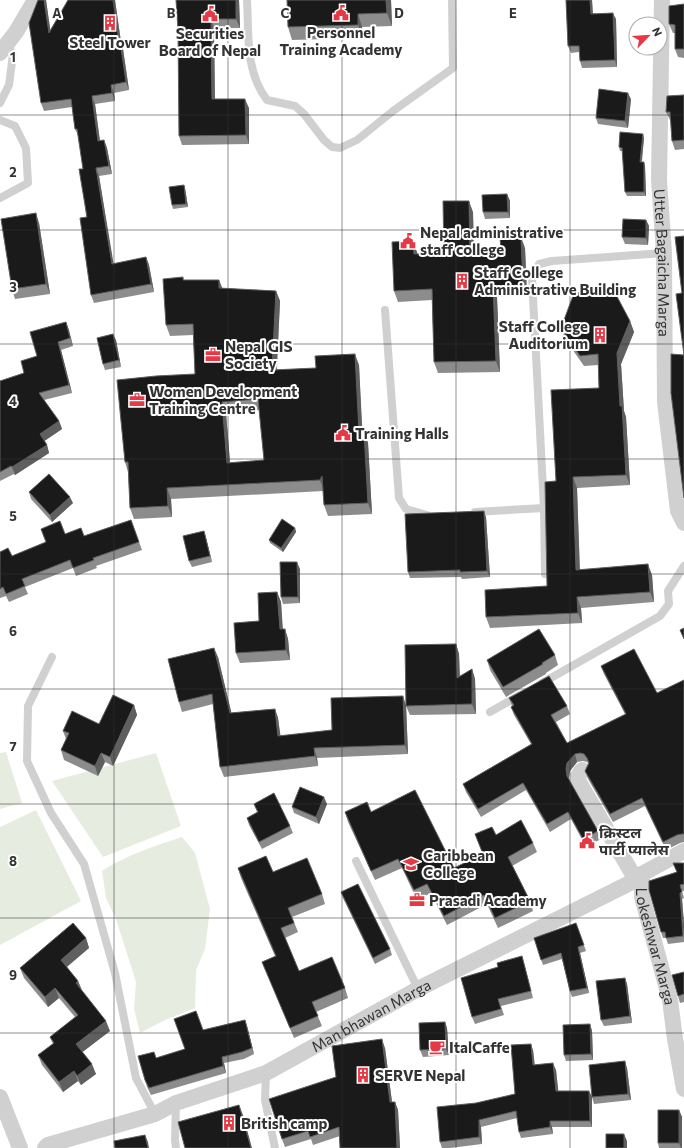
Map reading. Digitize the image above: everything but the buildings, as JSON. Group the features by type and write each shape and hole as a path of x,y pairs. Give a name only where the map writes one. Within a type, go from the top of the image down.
{"street":[{"path":"3,50 16,32 35,0"},
{"name":"Utter Bagaicha Marga","path":"662,0 659,180 664,253 665,402 678,511 684,523"},
{"path":"582,770 578,776 579,782 639,877"},
{"name":"Man bhawan Marga","path":"45,1148 48,1145 155,1114 176,1103 266,1073 418,989 639,877 684,851"},
{"name":"Lokeshwar Marga","path":"639,877 642,897 670,1000 684,1089"},
{"path":"0,1097 20,1148"}],"lane":[{"path":"247,0 250,61 259,90 267,100 296,106 324,140 332,147 340,148 357,140 393,111 453,68 452,0"},
{"path":"0,103 9,85 13,54 3,50"},
{"path":"0,120 15,126 26,148 28,183 0,198"},
{"path":"546,574 532,278 539,264 664,253"},
{"path":"385,310 400,498 406,509 419,514 435,515"},
{"path":"466,513 544,508"},
{"path":"490,712 660,616 669,604 668,591 684,566"},
{"path":"52,657 28,706 28,761 51,813 84,864 115,973 136,1078 155,1114"},
{"path":"356,861 418,989"},
{"path":"266,1073 265,1100 275,1148"},
{"path":"176,1103 176,1148"}],"shaded area":[{"path":"6,752 22,803 0,809 0,753"},
{"path":"156,753 181,826 103,857 52,781"},
{"path":"36,810 81,901 0,945 0,827"},
{"path":"182,837 195,853 210,909 205,949 196,970 195,1008 165,1020 140,1033 134,1009 136,982 116,919 106,898 102,871 111,865 151,847"}],"place":[{"name":"Personnel Training Academy","path":"341,13"},
{"name":"Securities Board of Nepal","path":"210,14"},
{"name":"Steel Tower","path":"110,23"},
{"name":"Nepal administrative staff college","path":"408,241"},
{"name":"Staff College Administrative Building","path":"462,281"},
{"name":"Staff College Auditorium","path":"600,335"},
{"name":"Nepal GIS Society","path":"213,355"},
{"name":"Women Development Training Centre","path":"137,400"},
{"name":"Training Halls","path":"343,433"},
{"name":"क्रिस्टल पार्टी प्यालेस","path":"587,841"},
{"name":"Caribbean College","path":"411,864"},
{"name":"Prasadi Academy","path":"417,900"},
{"name":"ItalCaffe","path":"437,1047"},
{"name":"SERVE Nepal","path":"363,1075"},
{"name":"British camp","path":"229,1123"}]}
